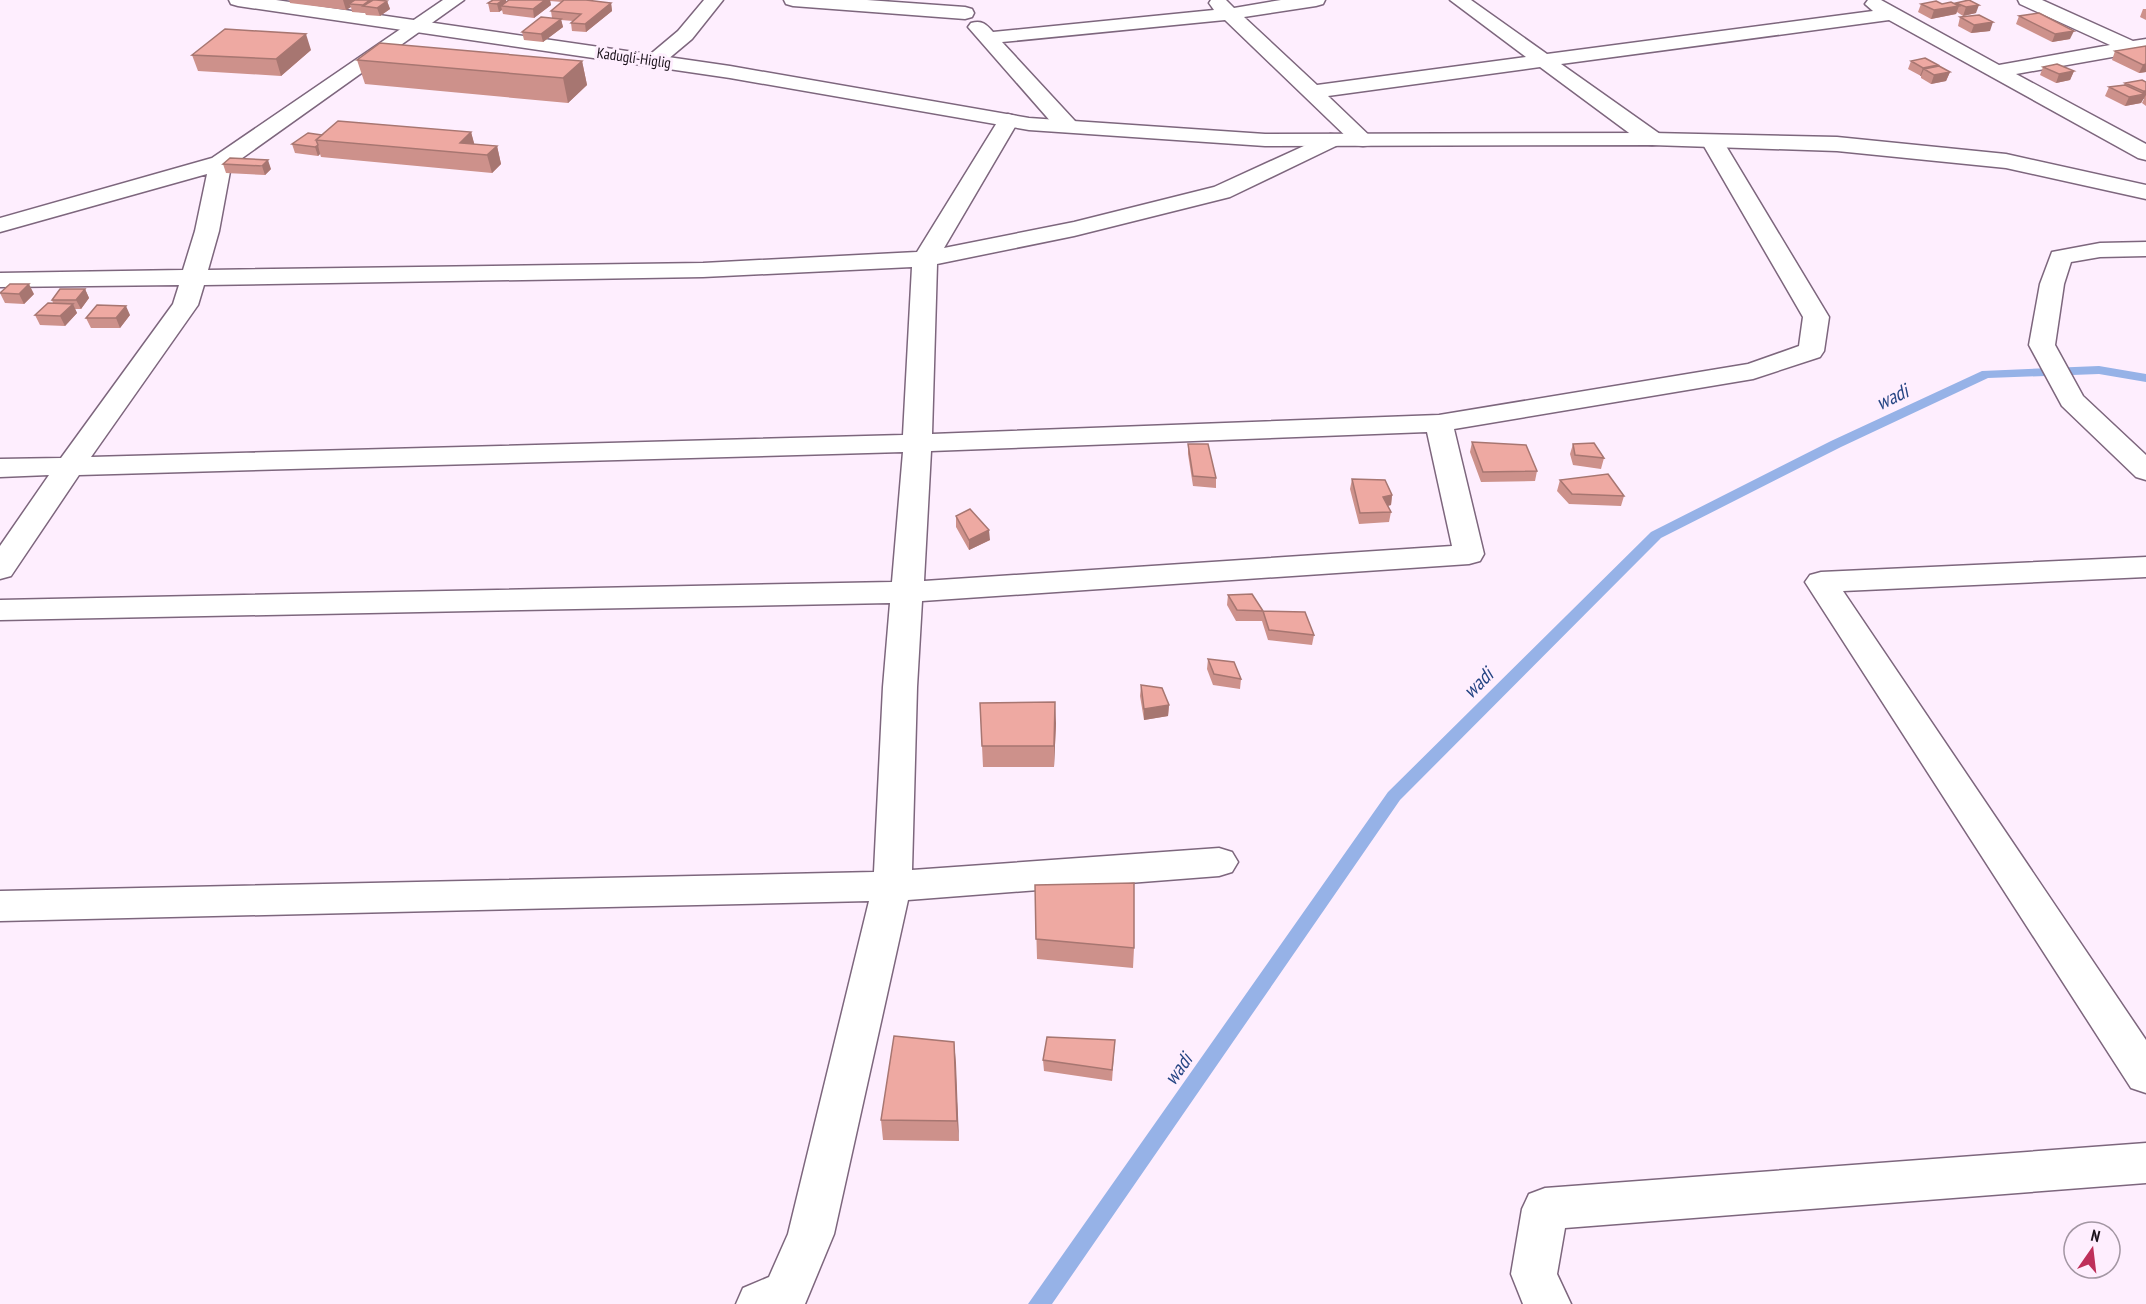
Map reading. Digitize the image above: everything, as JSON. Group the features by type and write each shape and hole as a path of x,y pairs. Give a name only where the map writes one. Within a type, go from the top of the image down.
{"street":[{"name":"Kadugli-Higlig","path":"238,0 654,61 1018,122 1265,140 1652,139 1837,144 2006,161 2146,192"},
{"path":"0,225 220,163 454,0"},
{"path":"654,61 685,35 714,0"},
{"path":"793,0 960,6 1067,126"},
{"path":"988,38 1222,7 1316,0"},
{"path":"1459,0 1652,139"},
{"path":"1868,0 2146,153"},
{"path":"2026,0 2139,47"},
{"path":"1222,7 1363,140"},
{"path":"1312,92 1892,14"},
{"path":"1997,71 2139,47"},
{"path":"760,1304 786,1293 811,1234 892,886 900,687 917,443 925,259 1018,122"},
{"path":"0,280 703,270 925,259 1074,229 1222,192 1330,140"},
{"path":"0,468 917,443 1439,423 1753,371 1811,351 1816,317 1712,141"},
{"path":"0,569 69,467 185,305 207,231 220,163"},
{"path":"2146,249 2100,250 2061,257 2052,284 2042,345 2072,400 2146,471"},
{"path":"0,610 907,591 1469,554 1439,423"},
{"path":"2146,567 1821,582 2146,1075"},
{"path":"0,906 892,886 1219,862"},
{"path":"1547,1304 1534,1274 1545,1209 2146,1163"}],"building":[{"path":"355,0 370,0 363,5 349,4"},
{"path":"373,0 387,1 377,8 363,6"},
{"path":"493,0 503,0 497,4 488,3"},
{"path":"509,0 545,0 533,9 501,6"},
{"path":"564,0 611,3 585,24 571,23 581,14 551,11"},
{"path":"1969,0 1979,5 1966,7 1956,3"},
{"path":"1936,1 1942,4 1951,2 1959,6 1934,10 1921,4"},
{"path":"2039,13 2074,31 2055,34 2019,16"},
{"path":"1979,15 1993,22 1974,25 1960,17"},
{"path":"541,17 561,19 541,34 522,32"},
{"path":"225,29 306,34 276,59 192,55"},
{"path":"380,43 582,61 563,78 357,60"},
{"path":"2146,46 2146,64 2143,65 2115,51"},
{"path":"1925,58 1938,65 1923,68 1911,61"},
{"path":"2057,64 2074,71 2059,74 2043,67"},
{"path":"1939,66 1950,72 1934,75 1924,69"},
{"path":"2142,80 2146,82 2146,91 2125,83"},
{"path":"2125,85 2145,94 2129,97 2109,87"},
{"path":"338,121 471,132 460,143 497,146 487,155 316,140"},
{"path":"308,133 322,135 316,140 318,145 315,147 292,144"},
{"path":"230,158 268,160 262,166 223,164"},
{"path":"10,284 29,284 19,294 0,293"},
{"path":"60,289 85,289 76,300 52,300"},
{"path":"48,303 73,304 60,316 35,315"},
{"path":"97,305 126,306 116,318 86,318"},
{"path":"1472,442 1526,445 1537,471 1483,472"},
{"path":"1594,443 1604,458 1575,455 1573,444"},
{"path":"1188,444 1208,444 1216,478 1193,476"},
{"path":"1608,474 1624,496 1572,494 1560,480"},
{"path":"1352,479 1385,480 1392,495 1383,497 1391,512 1360,513"},
{"path":"970,509 989,530 969,540 956,516"},
{"path":"1252,594 1263,611 1237,610 1228,595"},
{"path":"1263,611 1305,612 1314,635 1269,630"},
{"path":"1208,659 1234,662 1241,679 1214,674"},
{"path":"1141,685 1162,688 1169,705 1144,709"},
{"path":"1055,702 1054,746 982,746 980,703"},
{"path":"1134,883 1134,948 1036,939 1035,885"},
{"path":"894,1036 954,1042 957,1121 881,1120"},
{"path":"1047,1037 1115,1040 1112,1070 1043,1060"}],"waterway":[{"name":"wadi","path":"1039,1304 1394,796 1656,535 1836,444 1986,374 2099,370 2146,378"}]}
